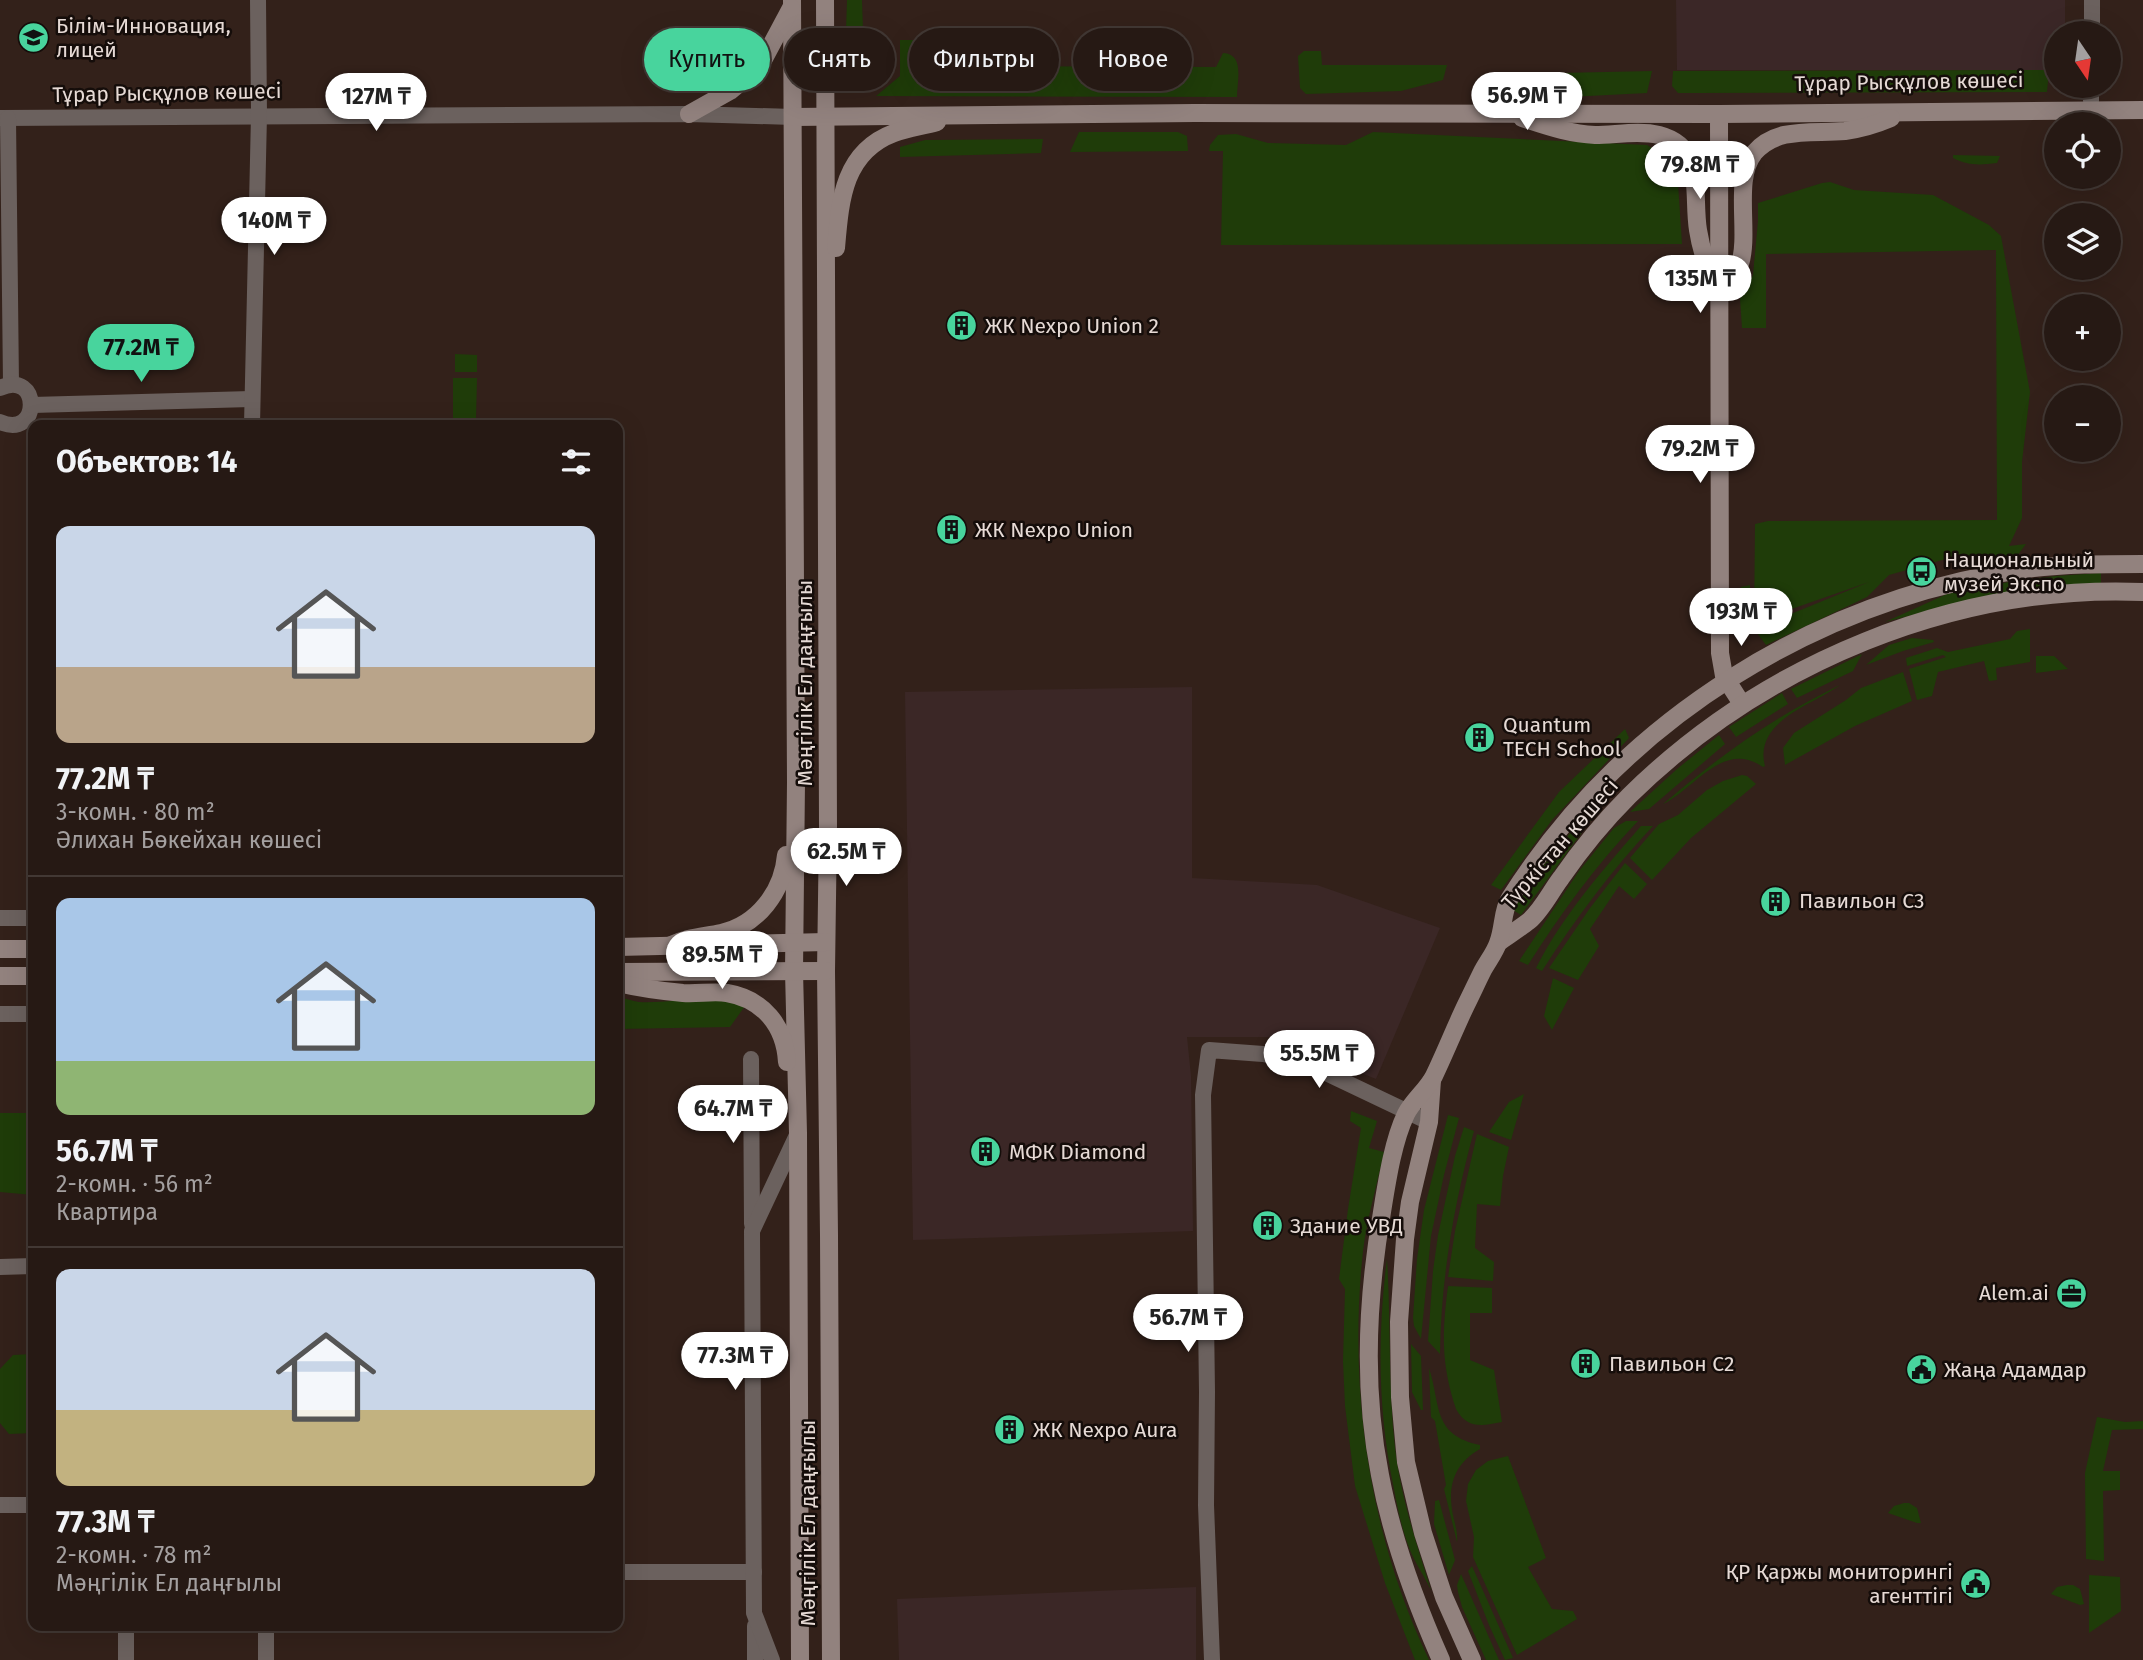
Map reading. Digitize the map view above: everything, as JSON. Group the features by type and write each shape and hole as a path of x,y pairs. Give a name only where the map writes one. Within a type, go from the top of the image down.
{"street":[{"path":"252,420 259,115 258,0"},
{"name":"Мәңгілік Ел даңғылы","path":"825,0 828,798 826,971 831,1660"},
{"path":"2092,0 2092,21"},
{"path":"689,114 730,91 760,66 792,3"},
{"name":"Мәңгілік Ел даңғылы","path":"792,3 796,782 794,971 800,1660"},
{"name":"Тұрар Рысқұлов көшесі","path":"1719,114 1748,107 2044,96"},
{"name":"Тұрар Рысқұлов көшесі","path":"2121,98 2143,101"},
{"name":"Тұрар Рысқұлов көшесі","path":"4,118 259,115 689,114 858,117 1719,114 2143,110"},
{"path":"1720,288 1740,266 1745,180 1750,159 1759,148 1775,137 1788,133 1848,130 1906,112"},
{"path":"1507,113 1564,132 1592,135 1653,134 1670,139 1683,147 1694,170 1700,241 1710,274 1720,288"},
{"path":"1719,114 1720,653 1726,680 1742,705"},
{"path":"826,352 840,204 848,175 857,161 874,144 893,134 961,115"},
{"path":"0,422 10,425 23,422 32,405 31,398 23,388 6,386 4,118"},
{"path":"32,405 251,399"},
{"name":"Түркістан көшесі","path":"1441,1660 1421,1613 1388,1512 1379,1473 1371,1409 1369,1345 1373,1274 1385,1195 1395,1148 1407,1111 1432,1080 1499,942 1507,904 1529,870 1598,787 1647,740 1699,698 1765,656 1800,638 1901,598 1990,575 2030,569 2143,564"},
{"name":"Түркістан көшесі","path":"1499,942 1531,919 1574,859 1628,798 1676,754 1742,705 1780,681 1878,637 1970,610 2026,598 2143,592"},
{"path":"669,946 685,938 724,933 749,921 766,906 778,890 785,871 788,820 796,782"},
{"path":"0,918 28,918"},
{"path":"623,947 826,942"},
{"path":"0,950 28,949"},
{"path":"0,950 8,960 0,965"},
{"path":"623,972 826,971"},
{"path":"0,976 28,976"},
{"path":"623,984 687,993 726,993 749,1000 775,1021 783,1039 789,1090 797,1126 752,1231"},
{"path":"0,1014 28,1014"},
{"path":"1212,1660 1206,1505 1203,1095 1209,1050 1263,1054 1303,1062 1429,1122"},
{"path":"751,1059 755,1660"},
{"name":"Түркістан көшесі","path":"1432,1080 1429,1122 1412,1189 1405,1239 1398,1361 1402,1427 1406,1462 1423,1534 1444,1597 1472,1660"},
{"path":"0,1267 28,1266"},
{"path":"0,1505 28,1505"},
{"path":"623,1572 754,1572"},
{"path":"754,1613 772,1660"},
{"path":"126,1631 126,1660"},
{"path":"266,1631 266,1660"}],"shaded area":[{"path":"1676,0 2065,0 2065,21 2044,21 2044,70 1677,70"},
{"path":"1192,687 1192,878 1317,885 1440,928 1376,1079 1271,1037 1187,1037 1191,1076 1193,1231 913,1240 905,692"},
{"path":"1196,1587 1196,1660 899,1660 897,1599"}],"green space":[{"path":"847,0 862,0 863,28 846,28"},
{"path":"900,40 909,40 909,91 1059,91 1059,66 1073,66 1073,91 1192,91 1192,67 1216,67 1223,53 1234,58 1238,69 1237,97 876,96 882,91 895,91 895,80 900,76"},
{"path":"1304,51 1321,51 1322,65 1447,65 1443,80 1401,91 1306,94 1300,88 1298,56"},
{"path":"2044,70 2044,92 1678,93 1672,86 1673,71"},
{"path":"1652,71 1647,93 1569,97 1513,78 1512,74"},
{"path":"1079,132 1178,132 1187,136 1188,151 1070,152"},
{"path":"1373,132 1647,145 1659,152 1678,183 1682,244 1221,245 1223,151 1209,151 1218,135 1236,134 1268,143 1346,145"},
{"path":"1043,139 1041,153 900,157 900,147 925,140"},
{"path":"1953,155 2000,156 1997,163 1969,164 1953,158"},
{"path":"1830,182 1854,190 1933,195 1989,225 2001,236 2030,392 2022,462 2022,518 2009,546 2026,544 2017,556 1979,565 1951,559 1953,557 1889,575 1867,597 1766,645 1757,633 1776,620 1869,582 1777,614 1754,627 1755,524 1768,521 1997,520 1996,250 1766,254 1766,328 1742,328 1740,299 1753,275 1758,203"},
{"path":"455,354 477,355 477,372 455,372"},
{"path":"453,378 477,378 476,419 453,419"},
{"path":"2101,573 2101,584 1955,604 1885,622 1947,594 2009,582"},
{"path":"1750,585 1750,632 1738,638 1740,591 1741,587"},
{"path":"2030,629 2030,662 1996,668 1997,680 1989,681 1984,661 1938,672 1932,696 1917,700 1909,669 1946,657 1943,655 1907,666 1906,658 1937,648 1948,652 2010,639 2017,631"},
{"path":"1912,638 1934,642 1866,665 1889,645"},
{"path":"1862,654 1853,671 1797,698 1791,689"},
{"path":"2036,656 2054,656 2068,669 2036,673"},
{"path":"1903,672 1912,701 1855,726 1785,765 1783,748 1794,733 1861,688"},
{"path":"1840,685 1776,726 1768,737 1764,750 1765,766 1735,759 1722,763 1663,804 1748,739 1793,710"},
{"path":"1782,693 1788,704 1736,737 1729,727"},
{"path":"1625,729 1629,738 1552,820 1501,890 1491,885 1559,792"},
{"path":"1719,735 1725,744 1649,809 1630,812 1677,769"},
{"path":"1742,775 1756,784 1691,838 1652,880 1630,858 1659,824 1678,815 1707,790"},
{"path":"1619,782 1521,915 1513,910 1539,871 1579,822"},
{"path":"1626,821 1638,821 1580,890 1528,965 1519,961 1579,871 1614,828"},
{"path":"1641,826 1653,826 1594,896 1542,971 1536,968 1571,912"},
{"path":"1625,863 1647,884 1634,899 1619,886 1590,929 1599,946 1578,980 1549,968 1590,908"},
{"path":"1553,978 1574,988 1552,1030 1544,1016"},
{"path":"623,998 639,1002 723,1000 745,1006 730,1027 623,1029"},
{"path":"1524,1094 1511,1140 1489,1132 1509,1102"},
{"path":"1351,1111 1377,1121 1369,1148 1384,1152 1363,1251 1359,1303 1361,1408 1368,1460 1391,1562 1408,1612 1429,1660 1415,1660 1385,1583 1355,1486 1345,1406 1345,1289 1339,1279 1361,1128 1350,1121"},
{"path":"0,1113 28,1113 28,1195 0,1192"},
{"path":"1448,1115 1459,1118 1431,1236 1421,1339 1413,1318 1417,1259 1424,1210"},
{"path":"1464,1127 1474,1131 1450,1241 1440,1354 1428,1341 1433,1271 1455,1156"},
{"path":"1477,1134 1509,1147 1500,1206 1477,1204 1475,1248 1494,1262 1493,1281 1448,1277 1455,1231"},
{"path":"1387,1259 1395,1448 1405,1502 1431,1590 1412,1554 1403,1529 1385,1432 1381,1346"},
{"path":"1448,1286 1492,1288 1492,1313 1470,1313 1470,1360 1494,1370 1502,1422 1482,1425 1470,1423 1456,1409 1444,1348"},
{"path":"1411,1344 1421,1356 1423,1410 1412,1392"},
{"path":"28,1354 28,1433 9,1434 0,1423 0,1369 13,1355"},
{"path":"1429,1368 1441,1417 1446,1426 1453,1434 1480,1445 1480,1449 1458,1469 1452,1485 1451,1504 1457,1542 1444,1489 1446,1485 1435,1421 1431,1417"},
{"path":"2097,1417 2125,1422 2143,1421 2143,1429 2112,1430 2103,1471 2120,1471 2120,1490 2103,1491 2104,1561 2086,1559 2085,1473"},
{"path":"1508,1456 1546,1558 1528,1567 1552,1609 1573,1611 1577,1619 1517,1655 1473,1557 1474,1537 1466,1501 1468,1484 1476,1470 1488,1461"},
{"path":"1439,1500 1455,1560 1449,1575 1434,1524 1435,1501"},
{"path":"1904,1503 1917,1508 1921,1523 1888,1513 1894,1506"},
{"path":"1472,1566 1513,1658 1505,1660 1489,1625 1468,1571"},
{"path":"1461,1574 1499,1660 1486,1660 1462,1607 1457,1585"},
{"path":"2089,1575 2120,1577 2121,1611 2089,1633"},
{"path":"2067,1585 2080,1589 2084,1604 2080,1605 2051,1594 2057,1587"}],"place":[{"name":"Білім-Инновация, лицей","path":"33,38"},
{"name":"ЖК Nexpo Union 2","path":"962,326"},
{"name":"ЖК Nexpo Union","path":"952,530"},
{"name":"Национальный музей Экспо","path":"1921,572"},
{"name":"Quantum TECH School","path":"1480,737"},
{"name":"Павильон С3","path":"1776,901"},
{"name":"МФК Diamond","path":"986,1152"},
{"name":"Здание УВД","path":"1267,1226"},
{"name":"Alem.ai","path":"2072,1293"},
{"name":"Павильон С2","path":"1586,1364"},
{"name":"Жаңа Адамдар","path":"1921,1370"},
{"name":"ЖК Nexpo Aura","path":"1010,1430"},
{"name":"ҚР Қаржы мониторингі агенттігі","path":"1976,1584"}]}
